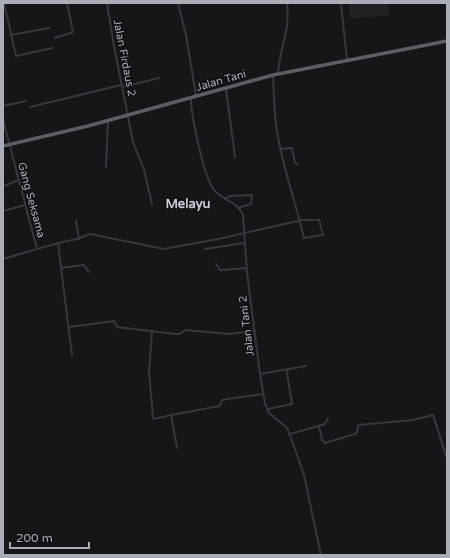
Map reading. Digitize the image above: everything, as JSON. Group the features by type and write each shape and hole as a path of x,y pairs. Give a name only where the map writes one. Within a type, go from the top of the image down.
{"highway":[{"name":"Jalan Tani","path":"3,146 128,115 276,74 447,41"}],"street":[{"path":"4,3 11,35 18,56 52,48"},
{"path":"55,38 73,32 67,3"},
{"name":"Jalan Firdaus 2","path":"107,3 121,86 133,142 144,170 152,204"},
{"path":"178,3 186,35 196,97"},
{"path":"37,249 79,239 93,234 164,249 213,240 300,220 319,220 323,235 304,238 300,220 290,191 280,149 275,119 276,74 288,27 287,3"},
{"path":"341,3 347,60"},
{"path":"11,35 49,28"},
{"path":"30,107 159,78"},
{"path":"226,88 234,157"},
{"path":"191,98 192,115 199,148 210,184 215,192 225,199 238,208 251,204 252,195 230,196 225,199"},
{"path":"3,106 26,101"},
{"name":"Gang Seksama","path":"3,120 37,249 3,258"},
{"path":"106,167 108,120"},
{"path":"280,149 292,148 295,163 297,164"},
{"path":"3,186 19,180"},
{"path":"3,211 25,205"},
{"name":"Jalan Tani 2","path":"238,208 243,215 244,243 260,374 267,410"},
{"path":"76,221 79,239"},
{"path":"58,243 72,355"},
{"path":"205,249 244,243"},
{"path":"216,264 220,270 247,268"},
{"path":"61,268 85,265 89,272"},
{"path":"69,327 114,321 117,327 175,334 180,334 185,330 229,334 255,331"},
{"path":"152,331 150,372 154,419 220,406 222,400 263,394"},
{"path":"260,374 306,366"},
{"path":"288,369 287,375 292,404 267,410 272,417 287,428 290,434 304,475 321,555"},
{"path":"171,415 177,448"},
{"path":"319,426 322,440 325,443 355,434 357,432 357,426 359,425 413,420 432,415 447,460"},
{"path":"290,434 325,424 328,418"}],"shaded area":[{"path":"349,3 387,3 389,15 350,19"}],"district":[{"name":"Melayu","path":"188,203"}]}
